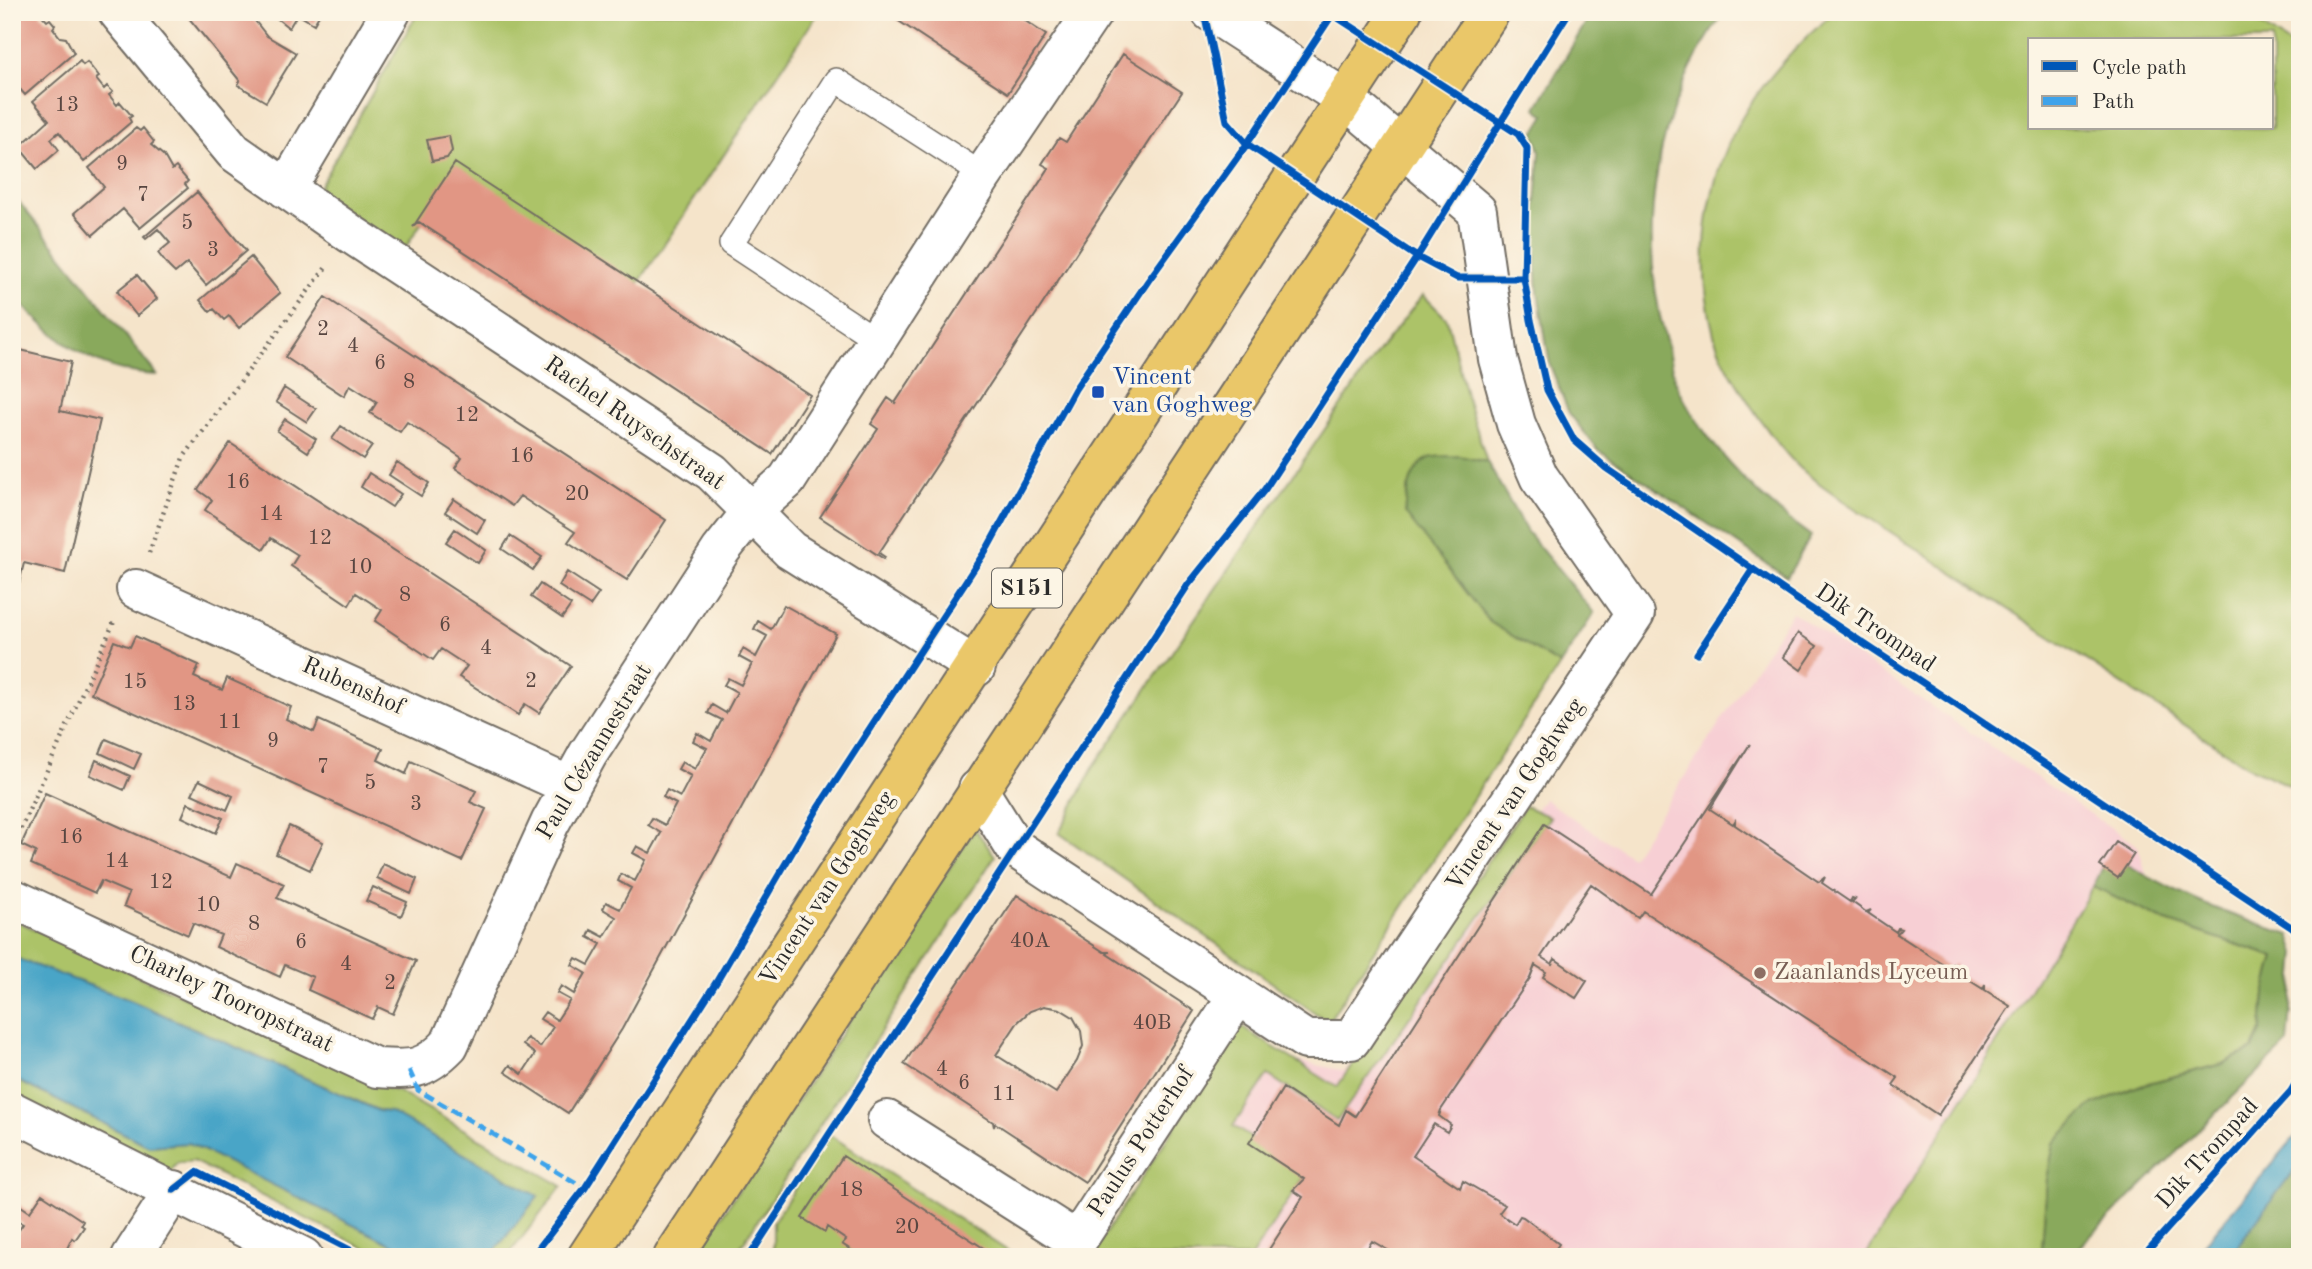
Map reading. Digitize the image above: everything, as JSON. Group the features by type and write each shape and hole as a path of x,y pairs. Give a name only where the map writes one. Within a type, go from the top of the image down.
{"main road":[{"name":"Vincent van Goghweg","path":"587,1257 976,667 1402,12"},
{"name":"S151","path":"673,1257 1490,12"}],"street":[{"name":"Rachel Ruyschstraat","path":"118,12 233,152 351,234 712,472 790,550 976,667"},
{"path":"286,189 391,12"},
{"path":"1211,12 1345,99"},
{"name":"Paul Cézannestraat","path":"449,1045 550,822 570,786 721,550 752,511 787,480 983,175 1091,13"},
{"name":"Vincent van Goghweg","path":"978,789 1015,848 1306,1040 1351,1040 1635,614 1539,477 1516,424 1497,359 1477,211 1345,99"},
{"name":"Rubenshof","path":"136,589 570,786"},
{"name":"Charley Tooropstraat","path":"12,898 377,1068 409,1070 433,1062 449,1045"},
{"name":"Paulus Potterhof","path":"887,1120 1077,1241 1238,995"},
{"path":"12,1111 303,1257"},
{"path":"131,1257 174,1190"}],"lane":[{"path":"877,340 731,244 836,80 983,175"}],"path":[{"path":"12,848 121,605 136,589 183,458 351,234"}],"shaded area":[{"name":"Zaanlands Lyceum","path":"1792,612 2138,846 2153,897 1924,1257 1167,1257 1245,1050 1345,1071 1544,799 1632,857"}],"green space":[{"path":"418,12 819,12 638,284 456,168 396,263 308,207"},
{"path":"1592,12 1725,12 1701,48 1682,87 1667,128 1658,169 1652,255 1657,298 1675,380 1692,414 1737,472 1773,506 1811,536 1787,577 1598,450 1569,413 1550,365 1538,293 1534,229 1540,151 1534,133 1545,115 1536,108"},
{"path":"1834,12 2242,12 2300,52 2300,790 2252,769 1842,500 1807,474 1786,453 1737,384 1719,349 1708,304 1705,241 1709,210 1716,179 1741,120 1758,93 1803,41"},
{"path":"12,193 157,375 134,373 94,360 60,339 12,295"},
{"path":"1423,295 1447,319 1466,395 1487,462 1459,456 1418,468 1407,490 1406,513 1490,622 1560,665 1328,1022 1059,833 1094,766 1377,353"},
{"path":"1459,456 1487,462 1527,532 1594,613 1560,665 1490,622 1405,513 1410,482 1418,467 1433,457"},
{"path":"1525,806 1550,817 1337,1121 1268,1075 1233,1126 1306,1174 1251,1257 1090,1257 1240,1026 1337,1087"},
{"path":"975,829 995,856 734,1257 695,1257"},
{"path":"2110,853 2175,891 2290,935 2296,953 2288,1043 2069,1257 2036,1257 2042,1249 2047,1179 2054,1143 2090,1106 2141,1085 2222,1064 2253,1049 2262,1029 2265,994 2275,957 2163,920 2093,887"},
{"path":"2093,887 2163,920 2275,957 2265,994 2262,1029 2253,1049 2222,1064 2141,1085 2090,1106 2047,1179 2042,1249 2036,1257 1865,1257"},
{"path":"12,919 397,1091 562,1186 507,1257 490,1257 538,1196 390,1112 380,1111 130,1000 12,957"},
{"path":"12,1078 149,1146 189,1143 417,1257 382,1257 193,1161 177,1163 171,1172 12,1096"},
{"path":"830,1135 1017,1257 773,1257 773,1222"},
{"path":"2300,1162 2300,1257 2229,1257 2292,1173"}],"water":[{"path":"12,957 130,1000 379,1111 390,1112 538,1196 490,1257 417,1257 189,1143 149,1146 12,1078"},
{"path":"2300,1131 2300,1162 2229,1257 2193,1257"}],"building":[{"path":"12,12 39,12 47,21 50,19 55,25 53,28 60,37 66,38 74,53 25,95 12,80"},
{"path":"184,12 248,12 267,36 296,53 266,102 238,85 240,81"},
{"path":"269,12 284,12 295,18 289,28"},
{"path":"294,12 321,12 314,24"},
{"path":"885,12 1012,12 1046,35 1008,93"},
{"path":"1123,54 1182,92 879,553 884,559 820,517 878,429 871,424 888,398 895,403 1049,168 1042,164 1059,138 1066,142"},
{"path":"80,61 83,65 87,62 99,77 96,79 104,89 107,86 113,92 109,95 117,105 120,102 132,116 129,118 131,122 84,162 59,132 51,139 59,150 37,169 19,147 49,120 33,101"},
{"path":"136,128 140,131 143,128 154,142 151,145 164,156 172,170 176,167 188,181 185,184 188,188 140,228 123,209 93,235 74,213 104,187 89,168"},
{"path":"449,136 452,151 447,158 432,161 427,140"},
{"path":"455,163 810,395 772,454 419,222 413,227"},
{"path":"197,192 246,251 206,285 187,263 175,273 169,267 158,253 170,243 158,229 146,239 144,237"},
{"path":"251,257 280,293 239,328 229,316 224,320 214,309 210,312 200,300"},
{"path":"137,275 157,299 137,316 117,291"},
{"path":"325,297 666,520 627,580 568,542 575,532 520,496 512,506 455,468 462,458 435,440 407,422 400,432 370,413 377,402 350,385 344,396 285,357"},
{"path":"12,348 71,362 60,411 100,420 65,573 24,563 13,608"},
{"path":"284,388 316,409 307,422 276,402"},
{"path":"285,419 316,439 308,452 277,431"},
{"path":"341,426 372,446 363,459 332,439"},
{"path":"230,443 571,666 539,713 525,704 518,715 459,677 467,666 441,649 433,660 375,621 382,610 356,593 349,605 291,566 298,555 271,538 264,549 205,510 212,500 198,490"},
{"path":"397,462 429,483 421,496 389,475"},
{"path":"369,473 401,494 392,507 361,487"},
{"path":"454,499 485,520 477,533 445,512"},
{"path":"455,529 486,550 478,563 446,542"},
{"path":"510,536 542,557 533,570 502,549"},
{"path":"567,572 599,593 590,606 559,586"},
{"path":"540,584 571,605 562,618 531,597"},
{"path":"784,605 836,634 622,1029 568,1113 505,1072 510,1065 522,1074 535,1054 523,1045 527,1038 540,1047 553,1027 540,1019 545,1012 557,1020 570,1000 557,993 561,986 574,994 586,973 572,965 576,958 589,965 601,944 588,937 591,930 604,937 616,917 603,909 606,902 620,909 631,888 618,881 621,874 635,881 646,860 633,853 637,846 650,853 661,833 648,825 652,818 665,825 676,804 663,797 667,790 680,797 691,776 678,769 682,762 695,769 707,748 693,741 697,733 711,741 722,720 708,713 712,705 726,713 737,692 724,685 728,678 741,685 752,664 739,657 743,649 756,657 767,636 754,629 758,621 771,629"},
{"path":"1798,633 1817,646 1801,670 1783,657"},
{"path":"135,636 199,665 194,677 222,690 227,678 291,707 286,719 314,732 319,720 383,749 378,760 406,774 411,761 476,791 470,802 486,809 462,861 91,693 114,641 130,647"},
{"path":"106,739 141,754 134,769 100,753"},
{"path":"1750,744 1710,809 1733,824 1735,821 1735,825 1819,882 1825,877 1822,883 1850,902 1852,898 1855,899 1852,902 1866,912 1871,910 1868,913 1896,932 1898,928 1901,929 1897,934 1951,969 1953,964 1956,965 1953,970 1983,989 1985,984 1985,990 2010,1006 1938,1115 1893,1085 1898,1078 1643,911 1638,918 1591,884 1541,957 1552,964 1555,959 1587,981 1576,998 1543,977 1546,972 1535,965 1530,978 1441,1110 1439,1116 1451,1125 1447,1132 1434,1124 1413,1156 1460,1188 1463,1181 1505,1205 1499,1213 1515,1224 1520,1216 1523,1217 1559,1244 1555,1250 1565,1257 1400,1257 1372,1241 1362,1257 1264,1257 1303,1197 1293,1190 1304,1179 1249,1143 1283,1088 1339,1125 1346,1110 1355,1116 1544,824 1651,894"},
{"path":"96,760 130,776 124,790 90,775"},
{"path":"199,780 233,796 227,810 192,794"},
{"path":"45,793 231,877 237,863 284,884 277,898 416,961 393,1014 378,1007 372,1019 308,990 313,977 285,965 280,977 216,947 221,935 193,923 188,935 124,906 129,893 101,881 95,893 31,864 36,852 21,845"},
{"path":"188,803 223,818 216,833 182,817"},
{"path":"289,826 323,842 310,870 276,854"},
{"path":"2116,842 2134,854 2118,878 2100,866"},
{"path":"383,864 417,879 411,894 377,878"},
{"path":"373,887 407,902 401,916 366,901"},
{"path":"1017,895 1104,952 1109,952 1107,954 1194,1011 1085,1182 995,1123 994,1127 993,1122 904,1064","holes":["1044,1006 1060,1009 1073,1017 1081,1031 1083,1046 1077,1061 1056,1093 996,1055 1018,1022 1030,1011"]},
{"path":"843,1156 997,1257 862,1257 842,1244 846,1240 827,1227 825,1232 802,1218"},
{"path":"42,1194 83,1221 81,1225 84,1227 75,1240 72,1238 63,1257 12,1257 12,1240 23,1224 12,1218 12,1200 30,1212"}],"marked path":[{"path":"409,1070 418,1090 585,1188"}],"cycle path":[{"path":"1204,12 1227,121 1247,144 1417,257 1457,278 1524,278"},
{"name":"Dik Trompad","path":"1329,12 1518,134 1527,148 1524,278 1547,390 1574,440 1606,468 1795,598 2294,929 2300,939"},
{"path":"532,1257 585,1188 717,981 818,808 988,547 1075,389 1148,281 1247,144 1334,12"},
{"path":"749,1257 1188,585 1265,489 1417,257 1569,12"},
{"path":"1697,654 1753,569"},
{"name":"Dik Trompad","path":"2142,1257 2291,1091 2300,1076"},
{"path":"174,1190 197,1172 364,1257"}],"place":[{"name":"Vincent van Goghweg","path":"1098,392"},
{"name":"Zaanlands Lyceum","path":"1760,973"}]}
